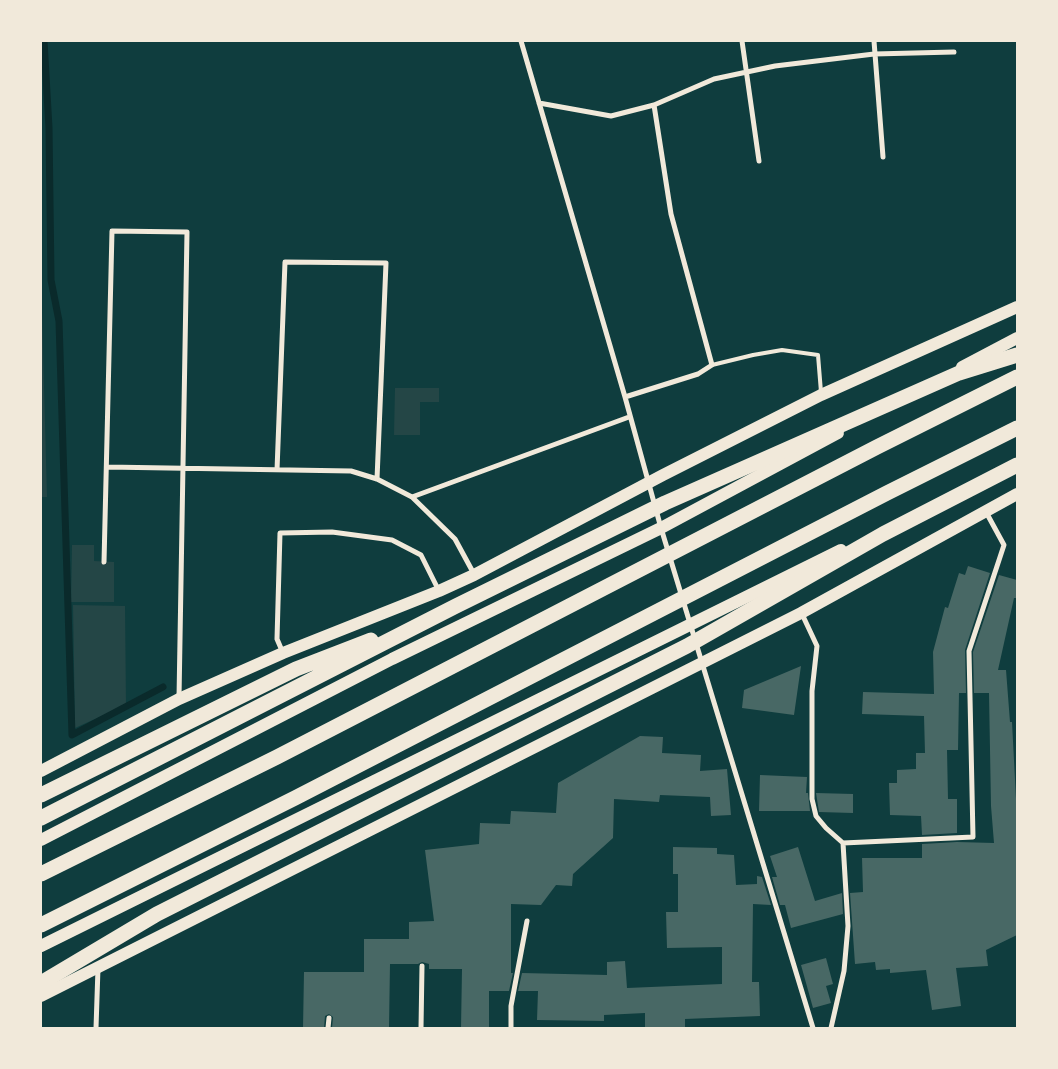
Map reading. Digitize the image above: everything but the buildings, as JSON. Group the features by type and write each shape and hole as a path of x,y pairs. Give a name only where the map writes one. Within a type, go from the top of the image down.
{"highway":[{"path":"41,818 456,606 665,502 959,374 1017,354"},
{"path":"41,874 277,757 877,447 1017,377"},
{"path":"41,925 304,793 1017,428"},
{"path":"41,983 157,914 687,646 883,534 1017,465"},
{"path":"41,795 296,670 456,606"}],"main road":[{"path":"41,771 179,699 284,653 439,591 474,575 648,483 821,395 1017,306"},
{"path":"41,840 392,659 661,528 1017,338"},
{"path":"41,946 1017,465"},
{"path":"41,996 801,613 1017,494"}],"street":[{"path":"521,41 661,528 814,1028"},
{"path":"742,41 759,162"},
{"path":"874,41 883,157"},
{"path":"539,103 611,116 654,106 714,79 775,66 874,54 954,52"},
{"path":"624,397 698,374 712,365 671,214 654,106"},
{"path":"104,562 108,467 112,231 187,232 179,699"},
{"path":"277,470 285,262 386,263 377,479"},
{"path":"412,497 629,417"},
{"path":"108,467 351,472 377,479 412,497 455,539 474,575"},
{"path":"801,613 817,646 812,691 812,799 816,816 843,843 973,837 969,651 1004,545 985,511"},
{"path":"284,653 277,639 280,533 332,532 392,540 421,555 439,591"},
{"path":"831,1028 844,971 848,926 843,843"},
{"path":"511,1028 511,1006 527,921"},
{"path":"421,1028 422,966"},
{"path":"96,1028 98,968"},
{"path":"328,1028 329,1018"}],"lane":[{"path":"712,365 753,354 782,350 818,354 821,395"}],"shaded area":[{"path":"41,274 47,497 41,497"},
{"path":"395,388 439,388 439,402 420,402 420,435 394,435"},
{"path":"72,545 94,545 94,561 114,562 114,602 71,602"},
{"path":"73,605 125,606 126,705 75,728"}],"waterway":[{"path":"44,41 49,128 51,280 59,321 72,735 163,687"}]}
